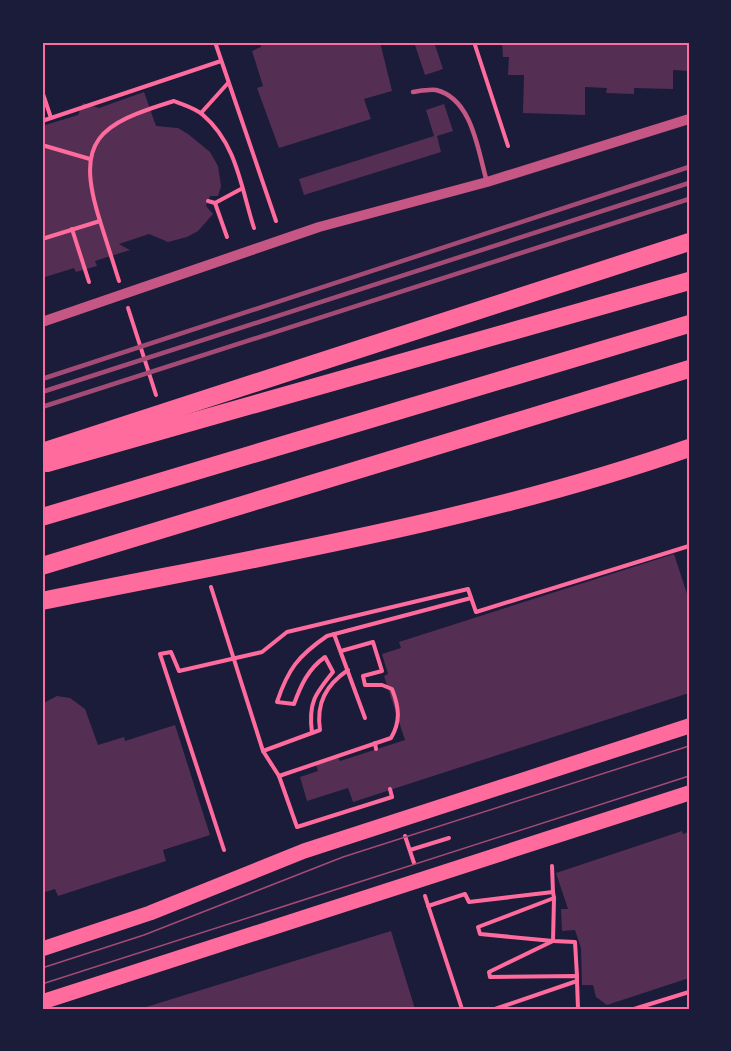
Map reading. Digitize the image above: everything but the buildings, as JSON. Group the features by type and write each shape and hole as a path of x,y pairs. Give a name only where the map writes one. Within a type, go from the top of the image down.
{"highway":[{"path":"42,452 689,242"},
{"path":"42,464 689,281"},
{"path":"42,517 689,324"},
{"path":"42,566 689,369"},
{"path":"42,601 484,509 591,480 689,447"}],"main road":[{"path":"42,949 150,913 304,851 689,726"},
{"path":"42,1002 689,793"}],"street":[{"path":"42,322 319,227 487,182 689,119"}],"lane":[{"path":"413,92 435,90 450,96 464,109 487,182"}],"path":[{"path":"215,42 276,221"},
{"path":"474,42 508,147"},
{"path":"42,121 221,61"},
{"path":"201,113 228,83"},
{"path":"42,91 51,118"},
{"path":"112,260 89,181 90,159 99,138 108,128 132,114 174,101 201,113 225,138 237,166 241,189 254,228"},
{"path":"42,145 90,159"},
{"path":"208,201 215,203 241,189"},
{"path":"215,203 226,237"},
{"path":"42,239 100,221"},
{"path":"72,230 89,282"},
{"path":"224,849 160,654 171,652 179,671 262,652 287,632 468,589 476,612 689,546"},
{"path":"312,733 310,718 313,696 333,672 325,657 313,665 294,704 277,702 286,675 307,650 334,634 471,598"},
{"path":"334,634 365,718"},
{"path":"279,776 391,738 398,726 398,705 392,689 382,685 365,685 363,676 382,671 373,642 341,651"},
{"path":"348,670 327,689 318,708 320,730 263,751 279,776 297,827 392,797"},
{"path":"375,743 376,749"},
{"path":"390,789 462,1009"},
{"path":"410,850 449,838"},
{"path":"552,866 553,941"},
{"path":"428,906 465,894 469,902 553,892"},
{"path":"554,898 478,927 480,934 575,942 578,1009"},
{"path":"553,941 489,972 490,977 577,978"},
{"path":"495,1009 577,978"},
{"path":"634,1009 689,992"}],"tram line":[{"path":"42,968 144,935 343,857 689,746"},
{"path":"42,984 689,776"}],"railway":[{"path":"42,379 689,167"},
{"path":"42,392 689,183"},
{"path":"42,407 689,199"}]}
